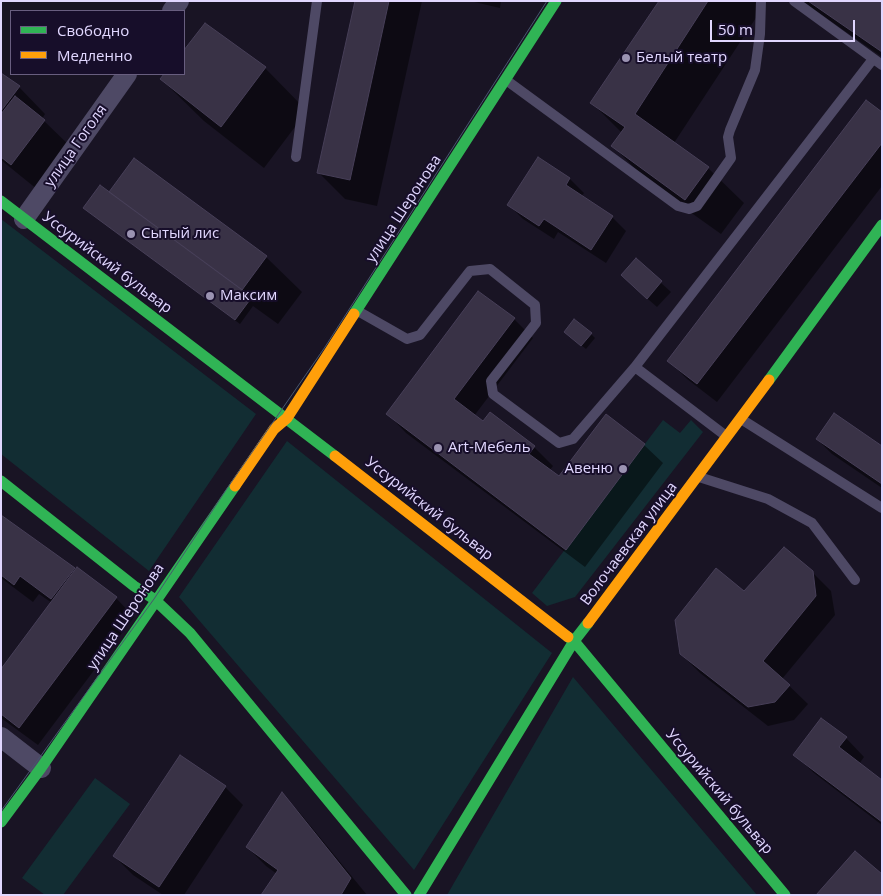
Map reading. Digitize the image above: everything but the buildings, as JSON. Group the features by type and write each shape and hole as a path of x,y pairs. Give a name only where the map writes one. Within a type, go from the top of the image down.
{"main road":[{"name":"улица Шеронова","path":"1,822 41,768 274,429 282,410 356,310 556,1"},
{"name":"Уссурийский бульвар","path":"1,202 282,410 574,641 785,895"},
{"name":"Волочаевская улица","path":"419,895 574,641 698,477 882,225"},
{"path":"1,481 134,586 156,600 190,633 406,895"}],"street":[{"name":"улица Гоголя","path":"24,219 126,75"},
{"path":"1,737 41,768"}],"lane":[{"path":"296,157 317,1"},
{"path":"506,79 678,206 689,209 697,206 731,158 728,137 755,70 760,34 761,1"},
{"path":"356,310 408,339 420,335 470,271 490,269 535,305 536,322 491,381 493,394 559,443 573,439 635,367 878,62 794,1"},
{"path":"635,367 727,436"},
{"path":"740,418 882,508"},
{"path":"698,477 768,499 812,523 855,580"}],"green space":[{"path":"1,219 256,414 149,571 1,454"},
{"path":"663,420 680,433 691,420 703,432 575,597 547,606 532,593"},
{"path":"287,441 552,653 414,870 179,597"},
{"path":"573,677 757,895 447,895"},
{"path":"95,778 130,804 63,895 45,895 22,878"}],"tram line":[{"path":"1,811 154,599 226,490 325,347 547,1"}],"traffic: fast":[{"path":"354,314 556,1"},
{"path":"1,201 335,456"},
{"path":"769,380 882,225"},
{"path":"1,481 134,586 154,599 190,633 406,895"},
{"path":"1,822 41,768 235,486"},
{"path":"419,895 574,641 588,623"},
{"path":"568,637 574,641 785,895"}],"traffic: slow":[{"path":"235,486 274,429 287,418 354,314"},
{"path":"588,623 769,380"},
{"path":"335,456 568,637"}],"place":[{"name":"Белый театр","path":"626,58"},
{"name":"Сытый лис","path":"131,234"},
{"name":"Максим","path":"210,296"},
{"name":"Art-Мебель","path":"438,448"},
{"name":"Авеню","path":"623,469"}]}
